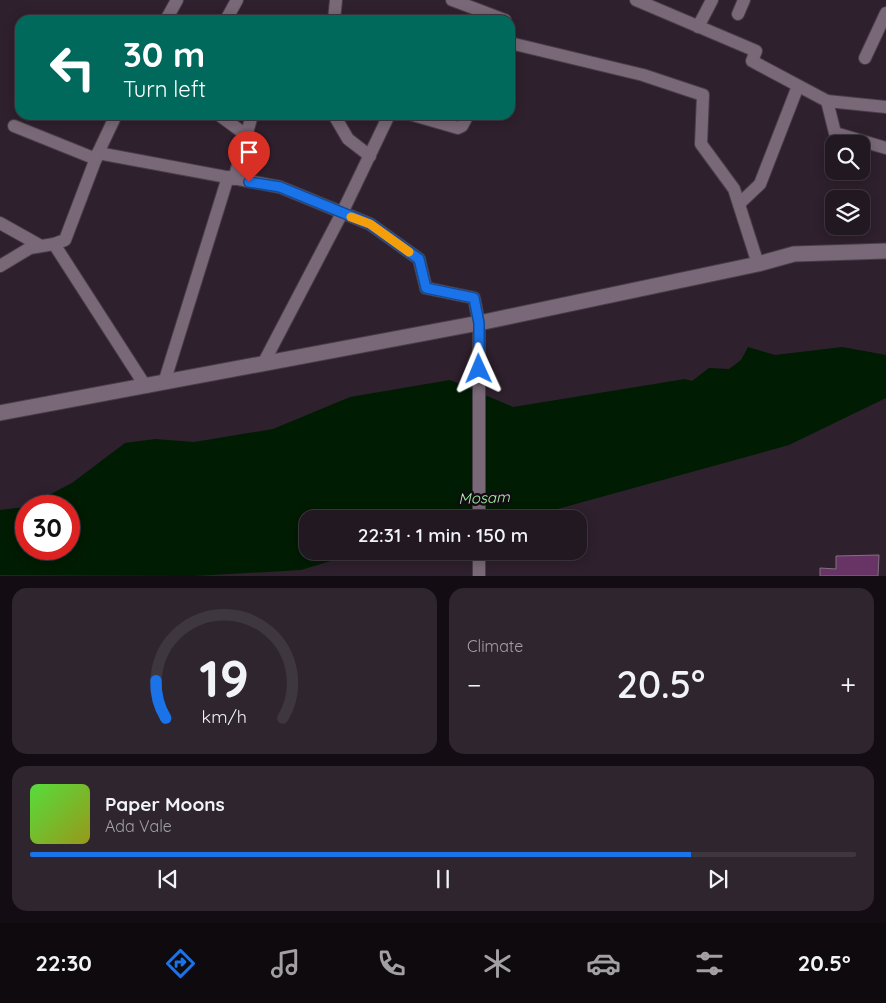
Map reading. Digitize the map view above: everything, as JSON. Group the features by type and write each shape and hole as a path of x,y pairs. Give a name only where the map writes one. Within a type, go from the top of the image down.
{"street":[{"path":"169,15 178,0"},
{"path":"228,15 236,0"},
{"path":"334,15 336,0"},
{"path":"452,0 492,15"},
{"path":"636,0 756,52 752,61 827,101 886,107"},
{"path":"698,27 712,0"},
{"path":"738,14 744,0"},
{"path":"864,58 886,13"},
{"path":"515,44 643,75 703,95 702,144 734,189 758,264"},
{"path":"739,204 760,184 798,86"},
{"path":"827,101 835,133 886,148"},
{"path":"0,266 30,248 65,240 97,156 114,120"},
{"path":"226,120 246,135"},
{"path":"164,383 250,120"},
{"path":"337,120 348,139 370,156"},
{"path":"263,364 342,213 387,120"},
{"path":"430,120 458,128 462,126 465,120"},
{"path":"14,126 97,156 280,187 370,224 419,259 426,288 474,298 479,323 479,510"},
{"path":"0,222 41,246"},
{"path":"54,244 146,387"},
{"path":"0,413 479,323 758,264 794,254 886,251"},
{"path":"479,560 479,576"}],"water":[{"name":"Mosam","path":"748,347 775,355 842,347 886,355 886,398 789,445 554,510 299,510 299,560 334,560 301,570 194,576 0,575 0,510 15,508 15,560 80,560 80,495 49,495 72,483 125,443 155,439 194,442 273,429 350,397 450,380 513,407 685,379 692,381 709,368 729,369 741,360"}],"building":[{"path":"879,555 878,576 820,576 820,568 836,569 836,556"}],"slow traffic":[{"path":"351,217 370,224 409,252"}],"route":[{"path":"249,182 280,187 370,224 419,259 426,288 474,298 479,323 479,369"}]}
